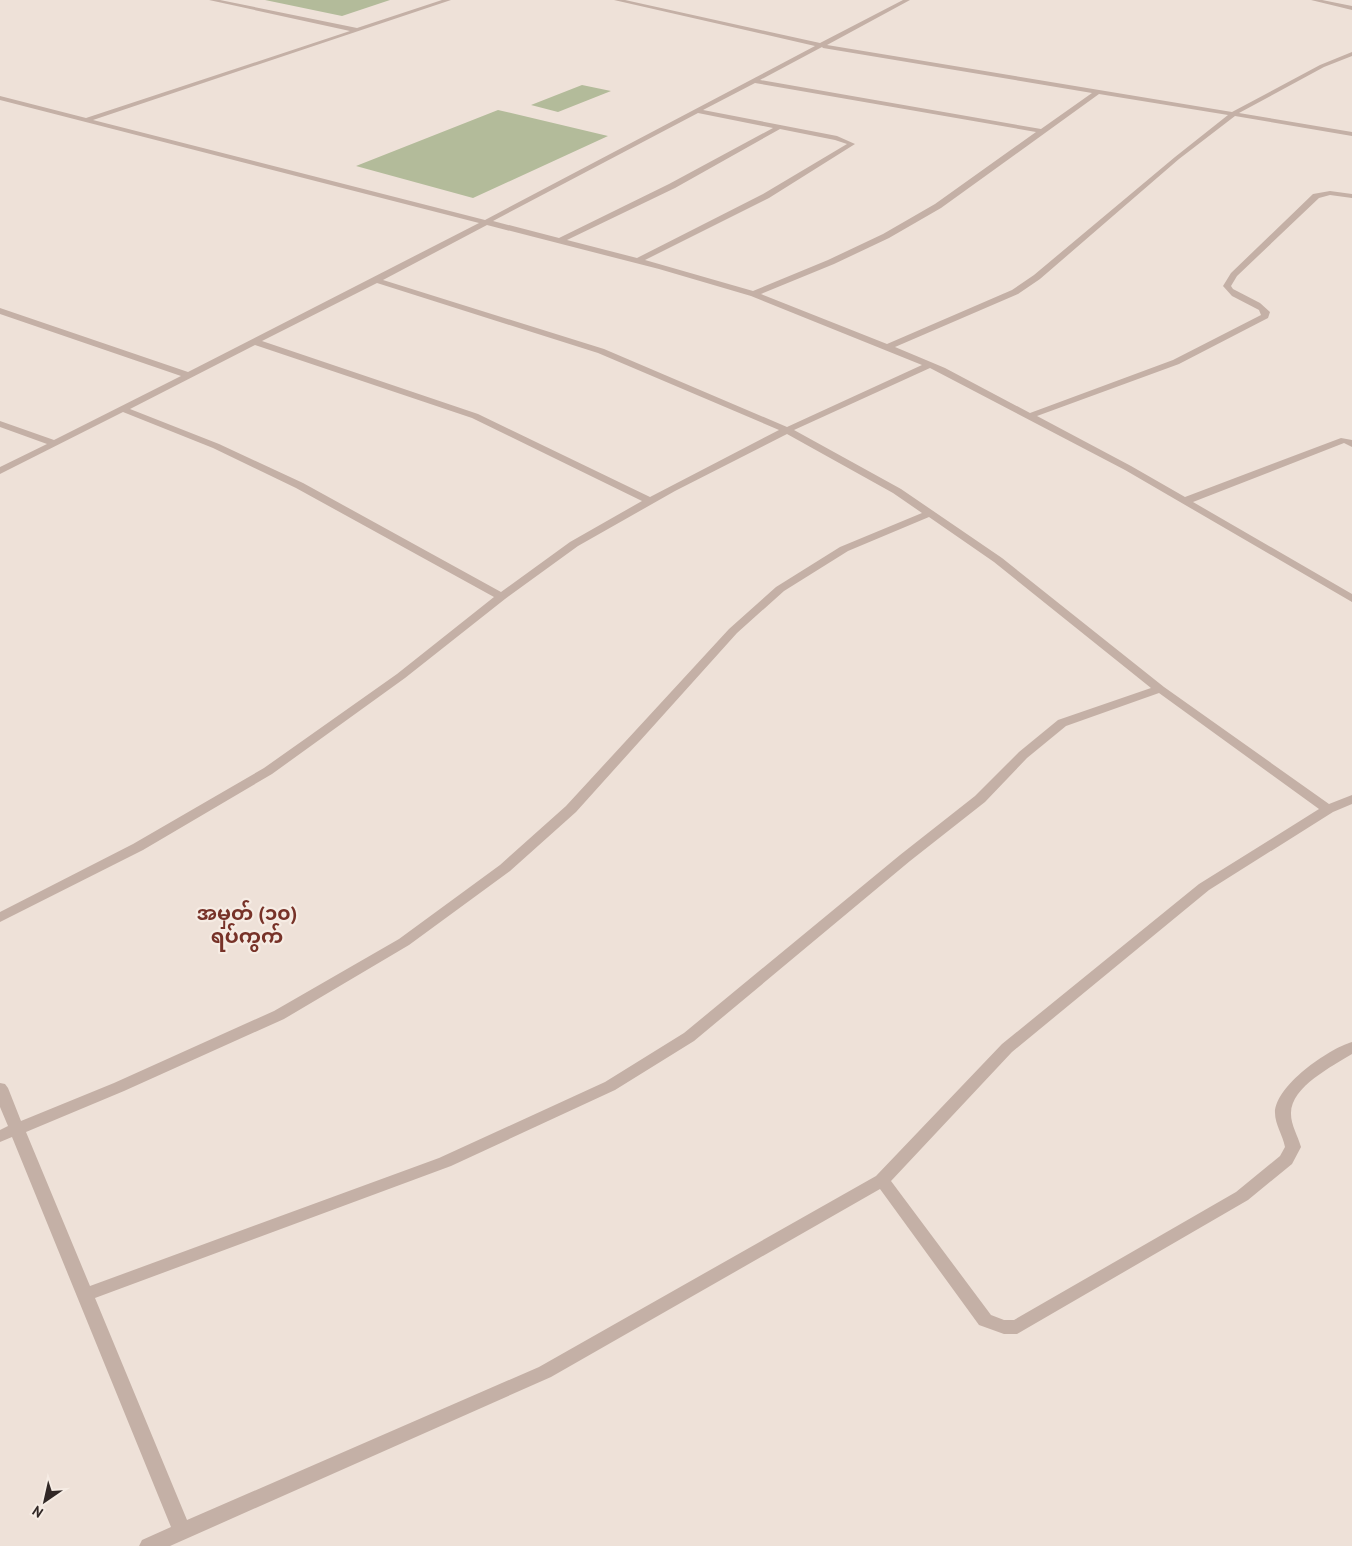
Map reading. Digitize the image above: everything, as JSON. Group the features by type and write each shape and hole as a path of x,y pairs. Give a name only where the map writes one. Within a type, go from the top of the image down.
{"street":[{"path":"212,0 356,30"},
{"path":"86,120 448,0"},
{"path":"617,0 822,46 1235,113 1352,134"},
{"path":"0,471 376,280 907,0"},
{"path":"1314,0 1352,8"},
{"path":"888,347 1015,292 1037,276 1176,158 1235,113 1322,66 1352,54"},
{"path":"756,81 1041,131"},
{"path":"754,294 831,262 886,236 938,206 1098,92"},
{"path":"2,99 638,261 754,294 930,365 1128,468 1352,599"},
{"path":"638,261 766,196 852,144 837,138 697,111"},
{"path":"559,241 672,186 779,127"},
{"path":"1029,416 1176,362 1265,316 1266,312 1262,307 1231,292 1227,286 1231,280 1316,196 1334,193 1352,196"},
{"path":"376,280 601,351 787,430 897,491 998,560 1160,690 1328,809"},
{"path":"0,311 190,376"},
{"path":"256,342 476,416 650,501"},
{"path":"0,918 138,846 268,771 401,676 501,597 574,544 650,501 787,430 930,365"},
{"path":"123,409 184,432 269,470 354,514 501,597"},
{"path":"0,424 54,443"},
{"path":"1185,501 1344,440 1352,444"},
{"path":"0,1136 119,1087 279,1016 404,942 505,868 571,809 733,631 780,589 844,549 930,514"},
{"path":"85,1295 445,1162 610,1086 689,1037 904,858 980,799 1023,756 1062,723 1160,690"},
{"path":"149,1546 545,1372 882,1180 1007,1048 1204,888 1328,809 1352,799"},
{"path":"882,1180 985,1320 1004,1327 1017,1327 1242,1196 1286,1160 1293,1147 1283,1113 1286,1100 1296,1086 1352,1047"},
{"path":"0,1088 182,1531"}],"green space":[{"path":"265,0 390,0 342,16"},
{"path":"582,85 611,91 558,112 531,105"},
{"path":"498,110 608,136 473,198 356,166"}],"district":[{"name":"အမှတ် (၁၀) ရပ်ကွက်","path":"247,924"}]}
